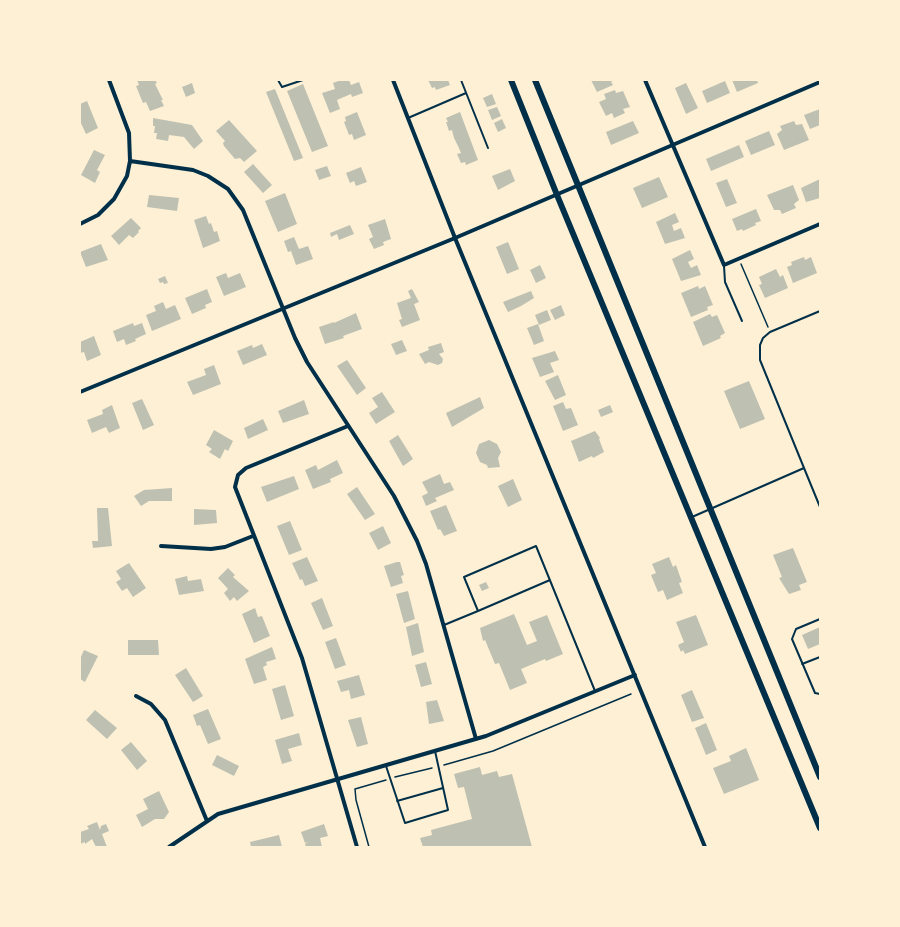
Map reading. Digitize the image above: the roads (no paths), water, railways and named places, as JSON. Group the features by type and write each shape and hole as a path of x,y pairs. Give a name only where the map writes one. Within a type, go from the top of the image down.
{"main road":[{"path":"511,80 557,195 820,828"},
{"path":"535,80 577,186 820,777"}],"street":[{"path":"80,224 98,215 114,199 127,176 130,161 129,134 109,80"},
{"path":"393,80 455,238 705,847"},
{"path":"645,80 724,265 820,224"},
{"path":"80,392 455,238 820,82"},
{"path":"130,161 193,170 208,176 228,189 243,210 282,309 307,362 394,496 417,541 476,739"},
{"path":"348,426 246,468 240,472 235,482 236,494 302,658 357,847"},
{"path":"161,546 211,550 229,546 253,536"},
{"path":"168,847 218,814 476,739 635,675"},
{"path":"136,696 151,704 165,720 207,821"}],"lane":[{"path":"278,80 282,87 303,80"},
{"path":"461,80 488,148"},
{"path":"408,118 466,93"},
{"path":"724,265 725,282 742,321"},
{"path":"820,311 770,332 763,338 760,345 760,360 820,508"},
{"path":"691,518 804,468"},
{"path":"478,610 464,577 536,546 596,691"},
{"path":"443,625 550,580"},
{"path":"820,619 796,629 792,639 815,693 820,694"},
{"path":"802,664 820,657"},
{"path":"386,765 405,823 412,821 448,810 435,751"},
{"path":"398,801 443,788"}]}
